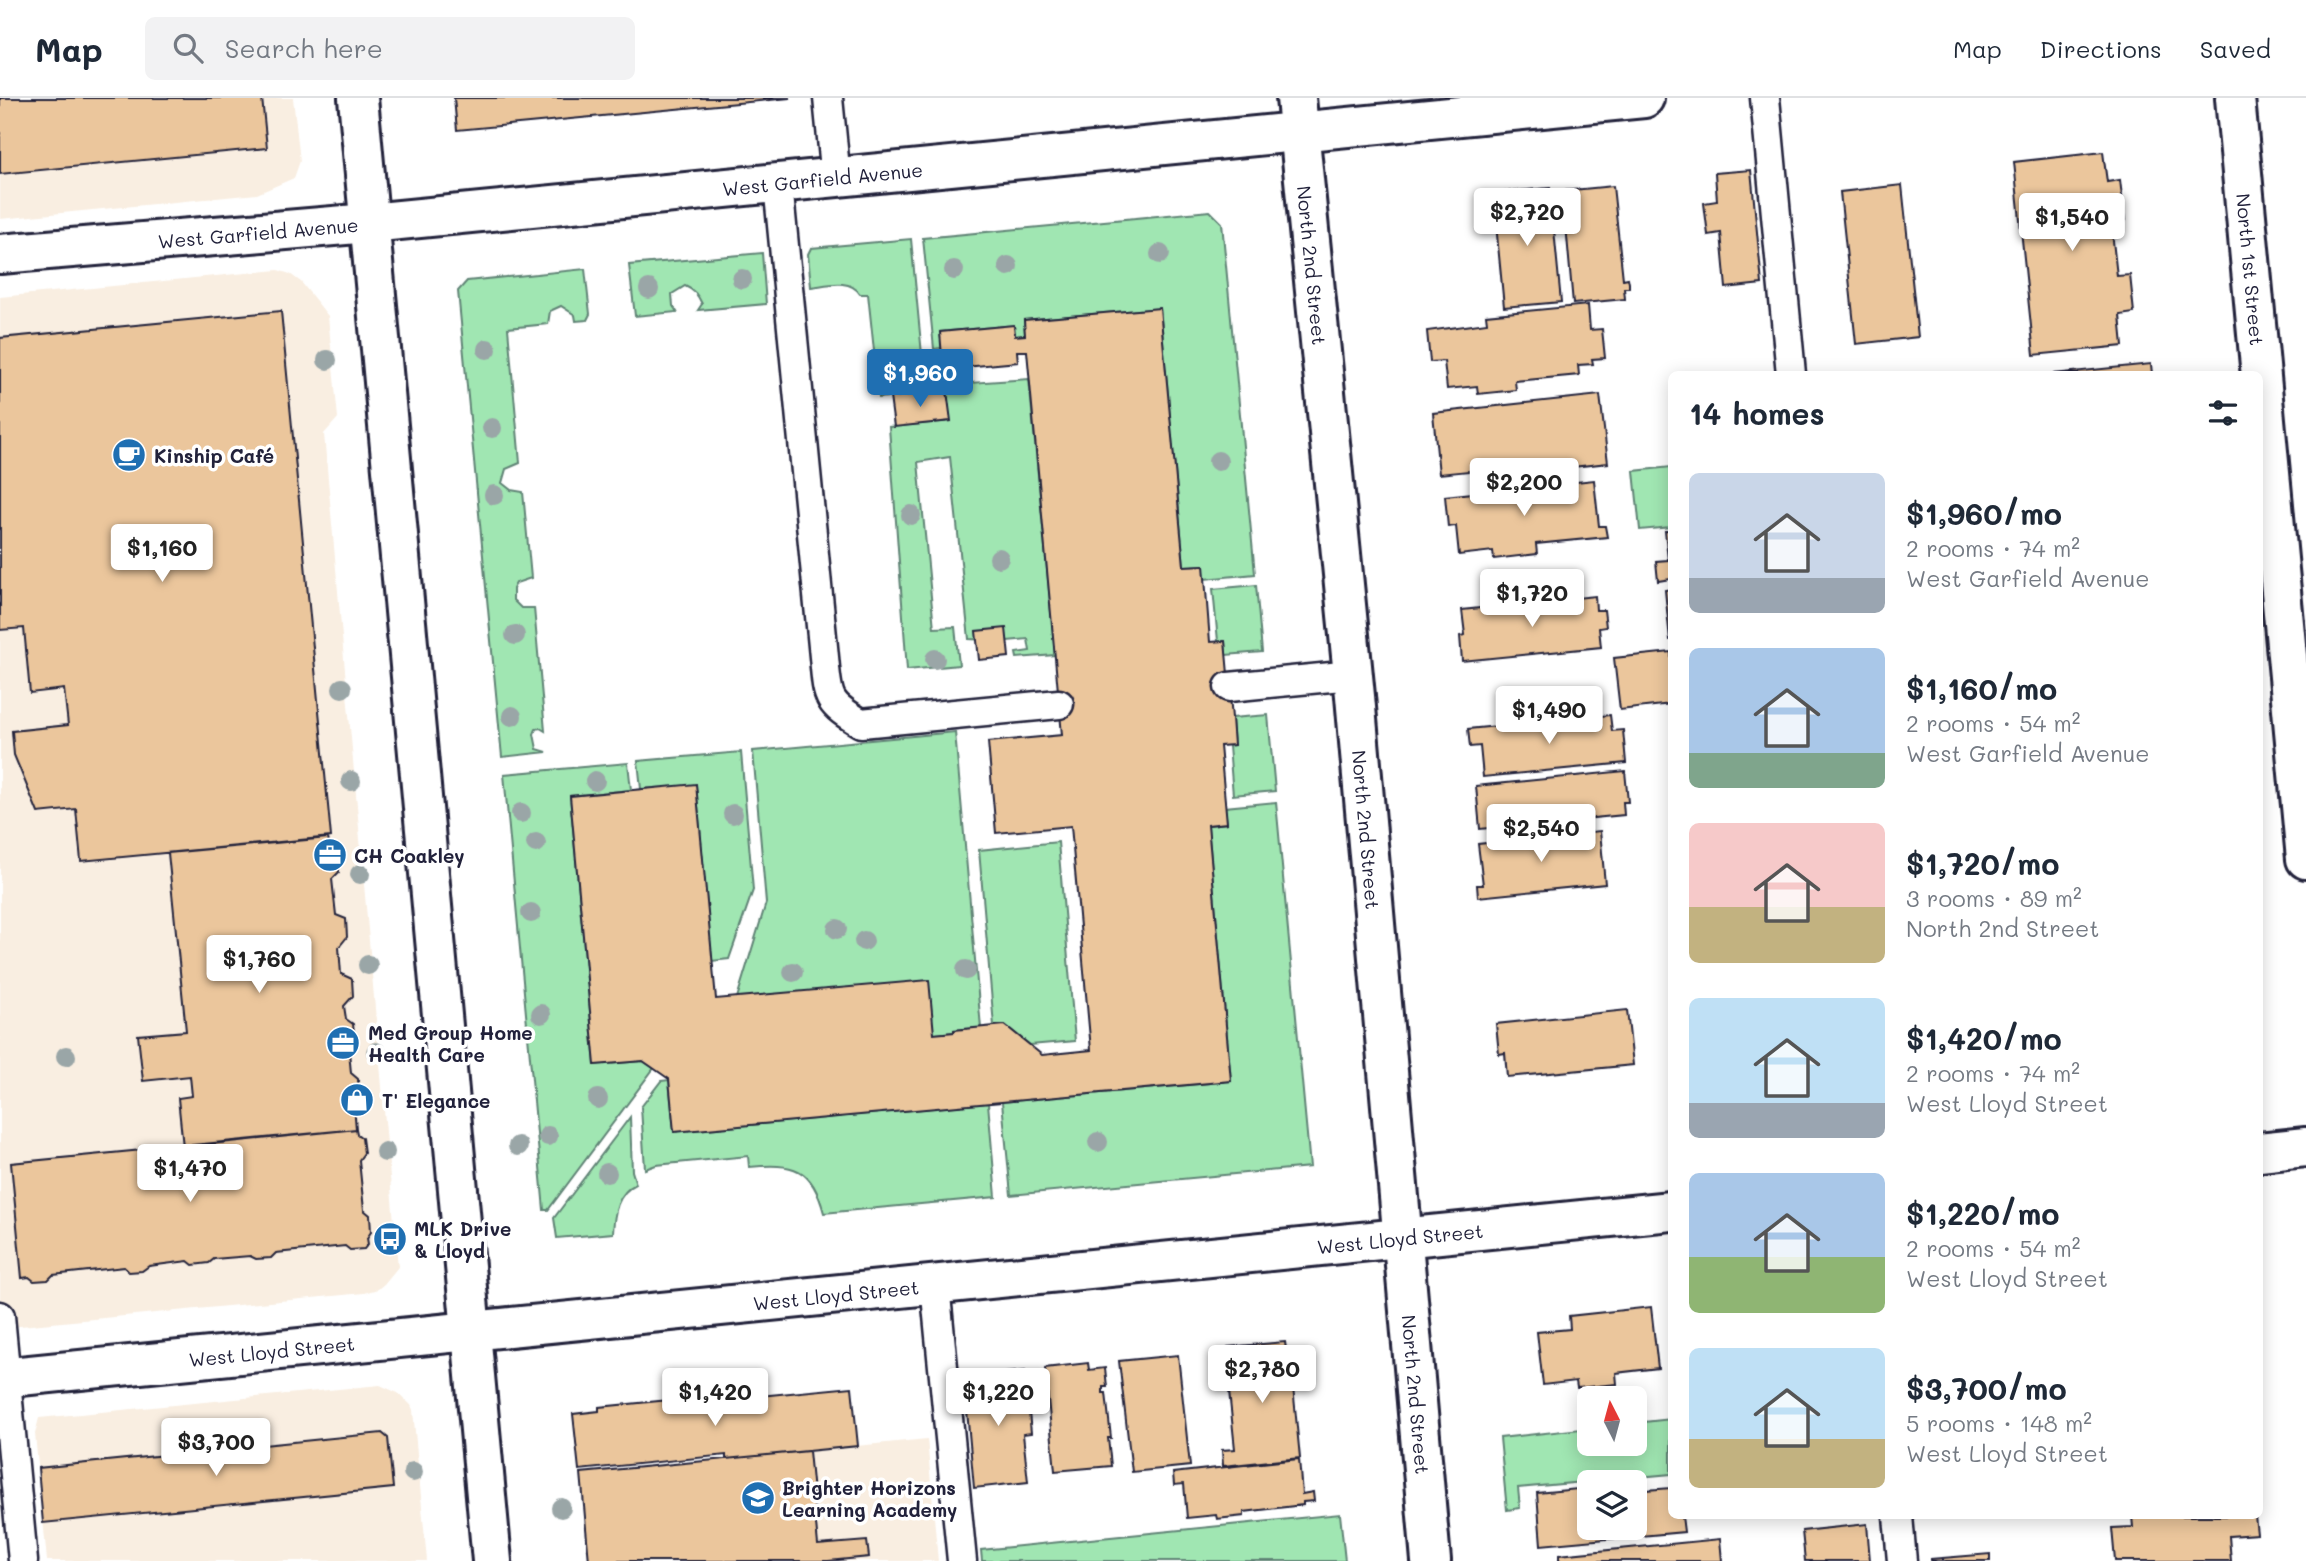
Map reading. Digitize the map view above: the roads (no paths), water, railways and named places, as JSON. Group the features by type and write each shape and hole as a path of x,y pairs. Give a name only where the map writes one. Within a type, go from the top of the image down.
{"street":[{"path":"358,98 492,1561"},
{"name":"West Garfield Avenue","path":"0,254 836,179 1297,116 1644,98"},
{"name":"North 1st Street","path":"2235,98 2260,371"},
{"name":"North 2nd Street","path":"1297,116 1352,675 1432,1561"},
{"name":"North 1st Street","path":"2263,398 2306,859"},
{"path":"2263,1152 2306,1147"},
{"name":"West Lloyd Street","path":"3,1377 1668,1211"}],"lane":[{"path":"828,98 836,179"},
{"path":"1765,98 1791,371"},
{"path":"778,184 827,692 832,703 862,723 1059,704"},
{"path":"1229,687 1352,675"},
{"path":"936,1284 962,1561"},
{"path":"0,1316 3,1377 23,1561"},
{"path":"1898,1519 1902,1561"}],"place":[{"name":"Kinship Café","path":"129,455"},
{"name":"CH Coakley","path":"330,855"},
{"name":"Med Group Home Health Care","path":"343,1043"},
{"name":"T' Elegance","path":"357,1100"},
{"name":"MLK Drive & Lloyd","path":"390,1239"},
{"name":"Brighter Horizons Learning Academy","path":"758,1498"}]}
